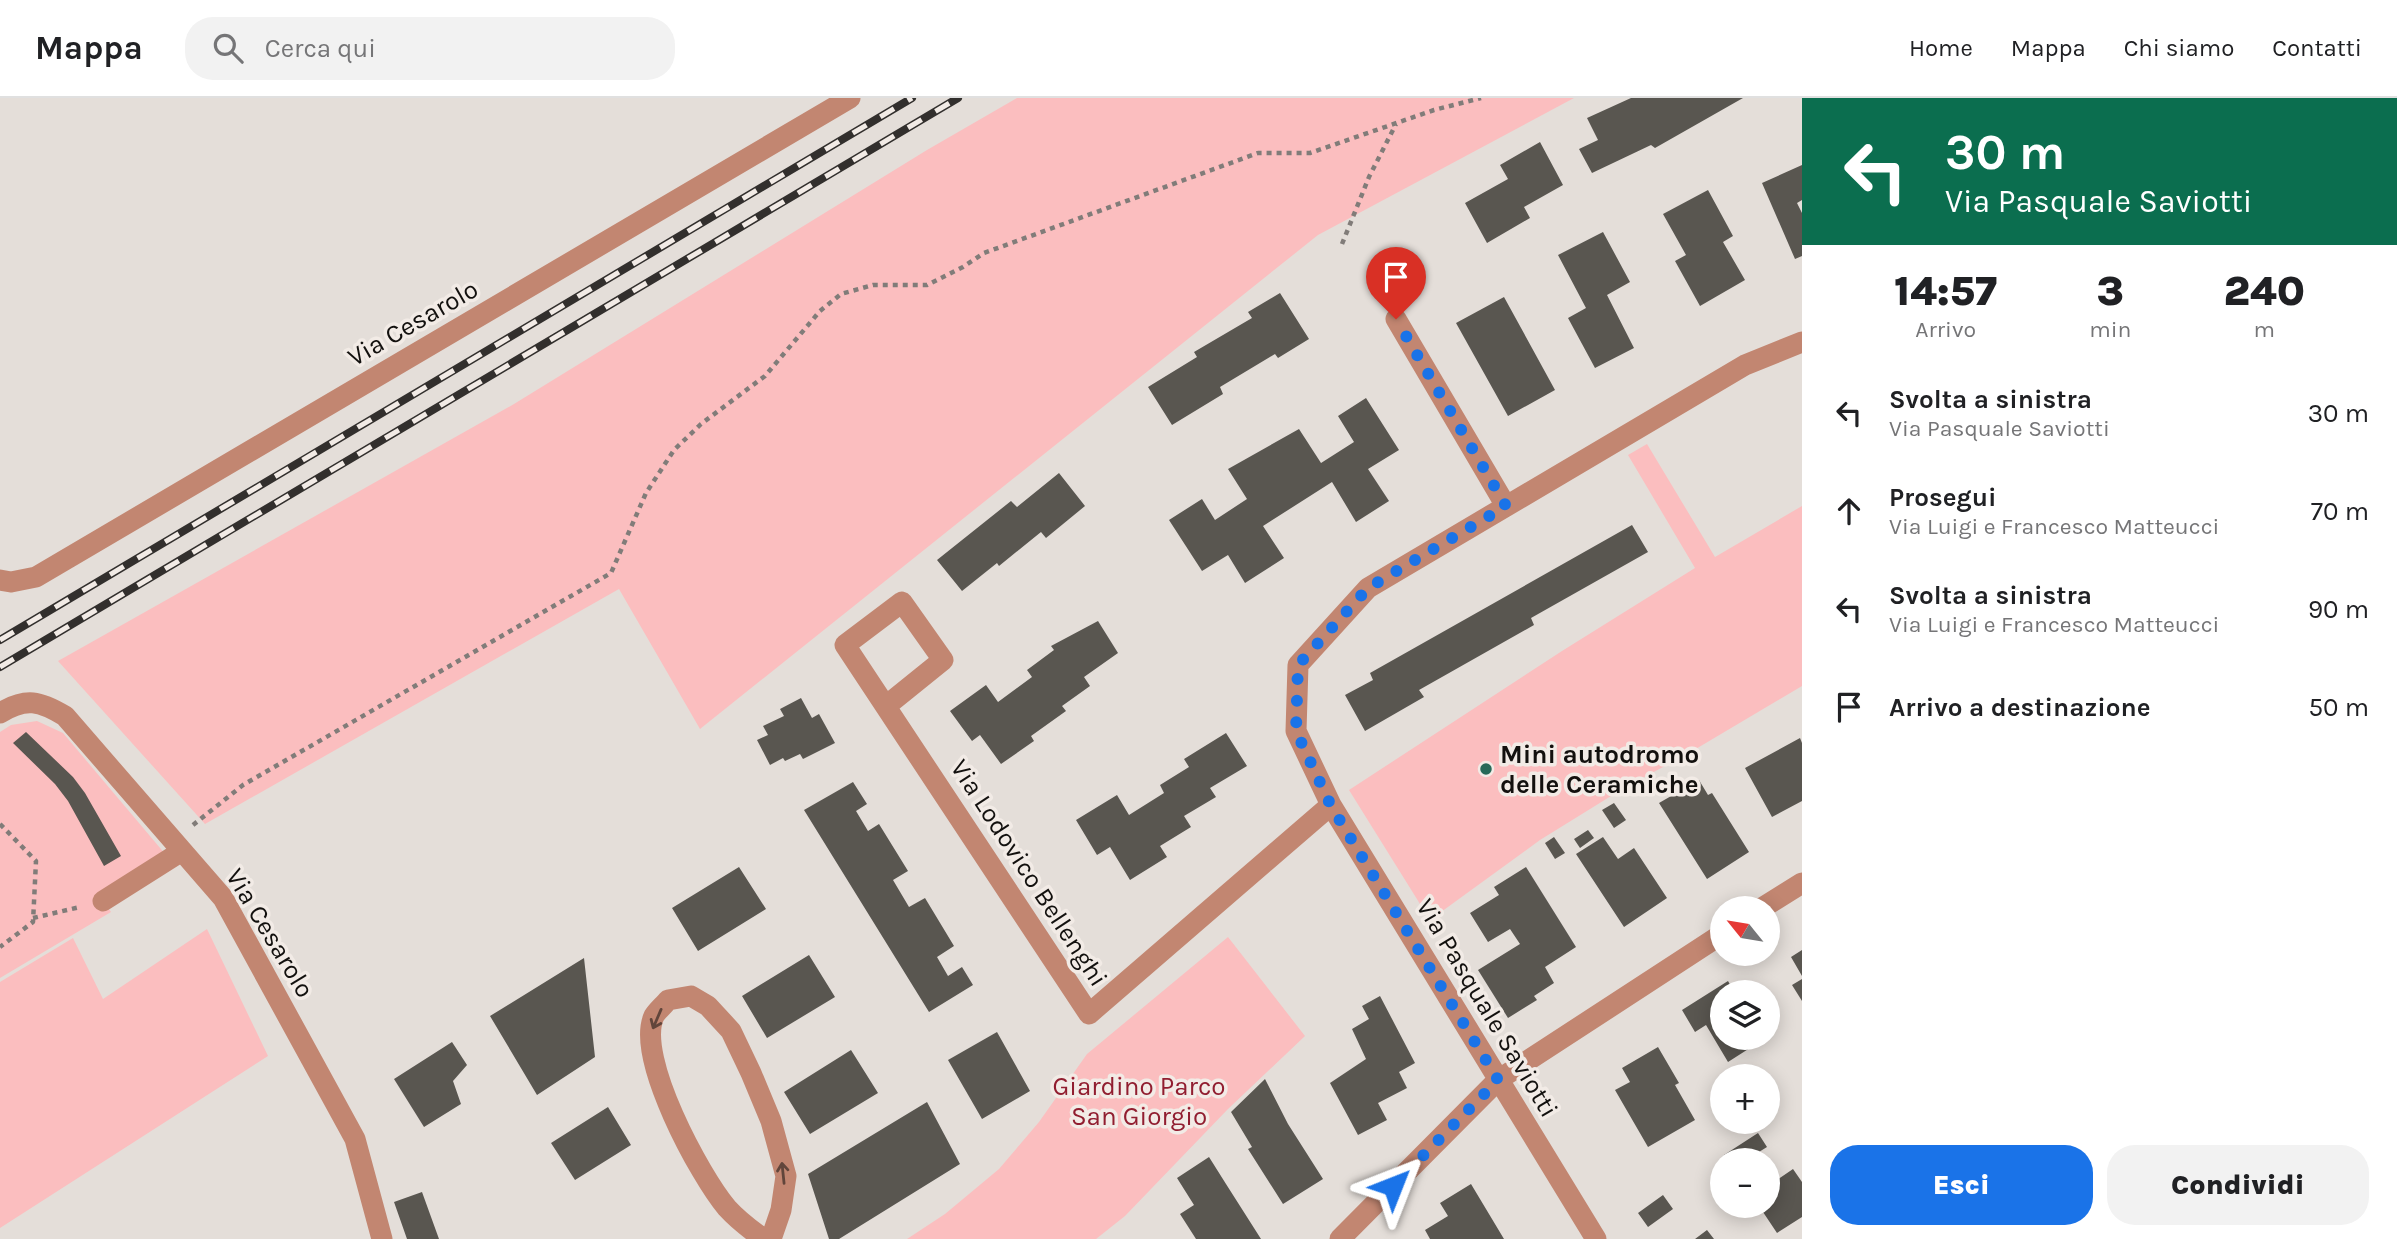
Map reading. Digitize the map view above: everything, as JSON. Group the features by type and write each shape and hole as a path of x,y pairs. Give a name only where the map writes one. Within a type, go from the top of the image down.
{"street":[{"name":"Via Cesarolo","path":"0,580 10,582 37,577 850,98"},
{"path":"1396,319 1506,506"},
{"name":"Via Pasquale Saviotti","path":"1597,1239 1331,806 1296,731 1298,665 1368,588 1745,365 1802,342"},
{"name":"Via Lodovico Bellenghi","path":"887,706 943,660 902,603 845,645 1088,1014 1331,806"},
{"name":"Via Cesarolo","path":"0,713 14,704 43,703 65,716 223,898 355,1139 382,1239"},
{"path":"103,901 177,846"},
{"path":"1780,897 1802,883"},
{"path":"1340,1239 1498,1080 1710,942"},
{"path":"764,1239 727,1208 698,1164 675,1121 657,1072 651,1036 654,1016 668,1000 691,996 708,1006 731,1031 751,1073 771,1121 786,1176 781,1209 771,1239"}],"path":[{"path":"177,846 243,785 611,573 646,493 674,450 701,424 765,376 820,311 841,294 873,285 927,285 984,253 1258,153 1310,153 1434,110 1481,98"},
{"path":"1342,244 1369,177 1397,123"},
{"path":"0,824 36,861 33,922 0,947"},
{"path":"33,918 103,901"}],"green space":[{"path":"1017,98 1574,98 1318,235 700,729 619,589 205,824 58,661 514,404 927,150"},
{"path":"1647,444 1715,557 1802,506 1802,686 1624,788 1540,840 1430,920 1349,790 1695,568 1628,455"},
{"path":"37,721 63,733 166,855 103,901 111,912 0,978 0,732 11,725"},
{"path":"207,929 268,1056 0,1228 0,982 73,938 103,999"},
{"name":"Giardino Parco San Giorgio","path":"1228,937 1305,1036 1228,1109 1125,1216 1096,1239 907,1239 945,1214 999,1169 1039,1122 1087,1054"}],"building":[{"path":"1631,98 1743,98 1655,148 1651,145 1592,173 1579,149 1598,140 1587,118"},
{"path":"1540,142 1563,185 1524,207 1530,218 1487,243 1465,203 1508,179 1500,165"},
{"path":"1802,165 1802,200 1797,203 1802,213 1802,256 1795,259 1762,183"},
{"path":"1708,190 1733,236 1723,242 1745,280 1700,306 1675,261 1686,255 1663,214"},
{"path":"1603,232 1630,282 1607,295 1634,348 1595,368 1568,318 1586,308 1558,255"},
{"path":"1280,293 1309,339 1278,358 1275,354 1220,387 1223,394 1172,425 1148,387 1197,357 1194,352 1252,318 1248,312"},
{"path":"1504,297 1555,390 1508,416 1456,323"},
{"path":"1366,398 1399,450 1368,469 1389,501 1356,522 1332,482 1263,526 1284,558 1245,583 1228,555 1202,571 1169,520 1202,499 1215,520 1247,499 1228,469 1299,429 1321,463 1354,442 1338,416"},
{"path":"1059,473 1085,506 1046,538 1041,532 999,566 997,563 962,591 937,560 1011,501 1017,507"},
{"path":"1632,525 1648,552 1531,618 1534,625 1419,690 1424,697 1365,731 1345,695 1373,680 1370,673"},
{"path":"1098,621 1118,653 1084,677 1090,686 1062,706 1066,711 1031,736 1034,741 1001,764 980,735 972,741 950,711 986,685 998,702 1032,677 1027,670 1054,650 1051,646"},
{"path":"801,698 812,718 819,714 835,743 803,759 800,754 770,765 757,740 768,735 763,726 784,716 780,709"},
{"path":"26,732 73,777 121,856 104,866 68,801 55,784 13,743"},
{"path":"1226,733 1247,766 1210,788 1216,797 1184,816 1191,827 1160,846 1167,857 1130,880 1110,847 1097,855 1076,820 1117,795 1129,815 1164,793 1160,785 1189,767 1184,759"},
{"path":"1800,738 1802,801 1772,817 1745,768"},
{"path":"1699,780 1708,795 1712,793 1749,852 1707,879 1659,803"},
{"path":"853,782 867,804 856,811 868,831 879,824 908,871 893,880 909,907 925,898 954,946 937,957 948,976 962,967 973,985 929,1012 804,810"},
{"path":"1614,803 1626,820 1614,828 1602,810"},
{"path":"1588,830 1594,838 1580,848 1574,839"},
{"path":"1554,837 1565,853 1555,859 1545,843"},
{"path":"1603,837 1618,859 1634,848 1667,898 1624,927 1576,854"},
{"path":"739,867 766,909 698,951 672,908"},
{"path":"1526,867 1576,947 1545,967 1554,983 1534,996 1537,1000 1508,1018 1478,970 1520,944 1510,929 1488,942 1470,913 1499,895 1494,887"},
{"path":"1802,950 1802,976 1791,957"},
{"path":"809,955 835,997 767,1038 742,996"},
{"path":"584,958 595,1057 537,1095 490,1016"},
{"path":"1802,979 1802,1001 1792,985"},
{"path":"1710,992 1710,1032 1706,1025 1695,1032 1682,1010"},
{"path":"1380,996 1415,1063 1399,1072 1407,1088 1378,1103 1387,1120 1358,1135 1330,1083 1366,1059 1352,1029 1369,1019 1362,1006"},
{"path":"997,1032 1030,1091 982,1119 948,1060"},
{"path":"452,1042 467,1065 453,1081 461,1104 424,1127 394,1079"},
{"path":"1658,1047 1679,1083 1675,1085 1695,1120 1648,1147 1615,1090 1630,1082 1622,1068"},
{"path":"851,1050 878,1093 810,1134 784,1092"},
{"path":"1721,1050 1747,1050 1728,1062"},
{"path":"1265,1079 1288,1124 1323,1179 1283,1204 1248,1149 1252,1147 1231,1112"},
{"path":"927,1102 960,1164 839,1239 829,1239 808,1174"},
{"path":"608,1107 631,1145 575,1180 551,1143"},
{"path":"1756,1134 1767,1147 1765,1148 1735,1148"},
{"path":"1209,1157 1261,1239 1196,1239 1180,1214 1194,1205 1177,1178"},
{"path":"1793,1169 1802,1182 1802,1217 1777,1233 1767,1218 1780,1218 1780,1178"},
{"path":"1471,1184 1504,1239 1430,1239 1425,1230 1448,1216 1440,1203"},
{"path":"422,1192 439,1239 407,1239 394,1202"},
{"path":"1663,1195 1673,1209 1648,1227 1638,1213"},
{"path":"1707,1230 1714,1239 1695,1239"}],"railway":[{"path":"0,640 912,98"},
{"path":"0,667 958,98"}],"place":[{"name":"Mini autodromo delle Ceramiche","path":"1486,769"}],"route":[{"path":"1393,1186 1498,1080 1331,806 1296,731 1298,665 1368,588 1506,506 1396,319"}]}
